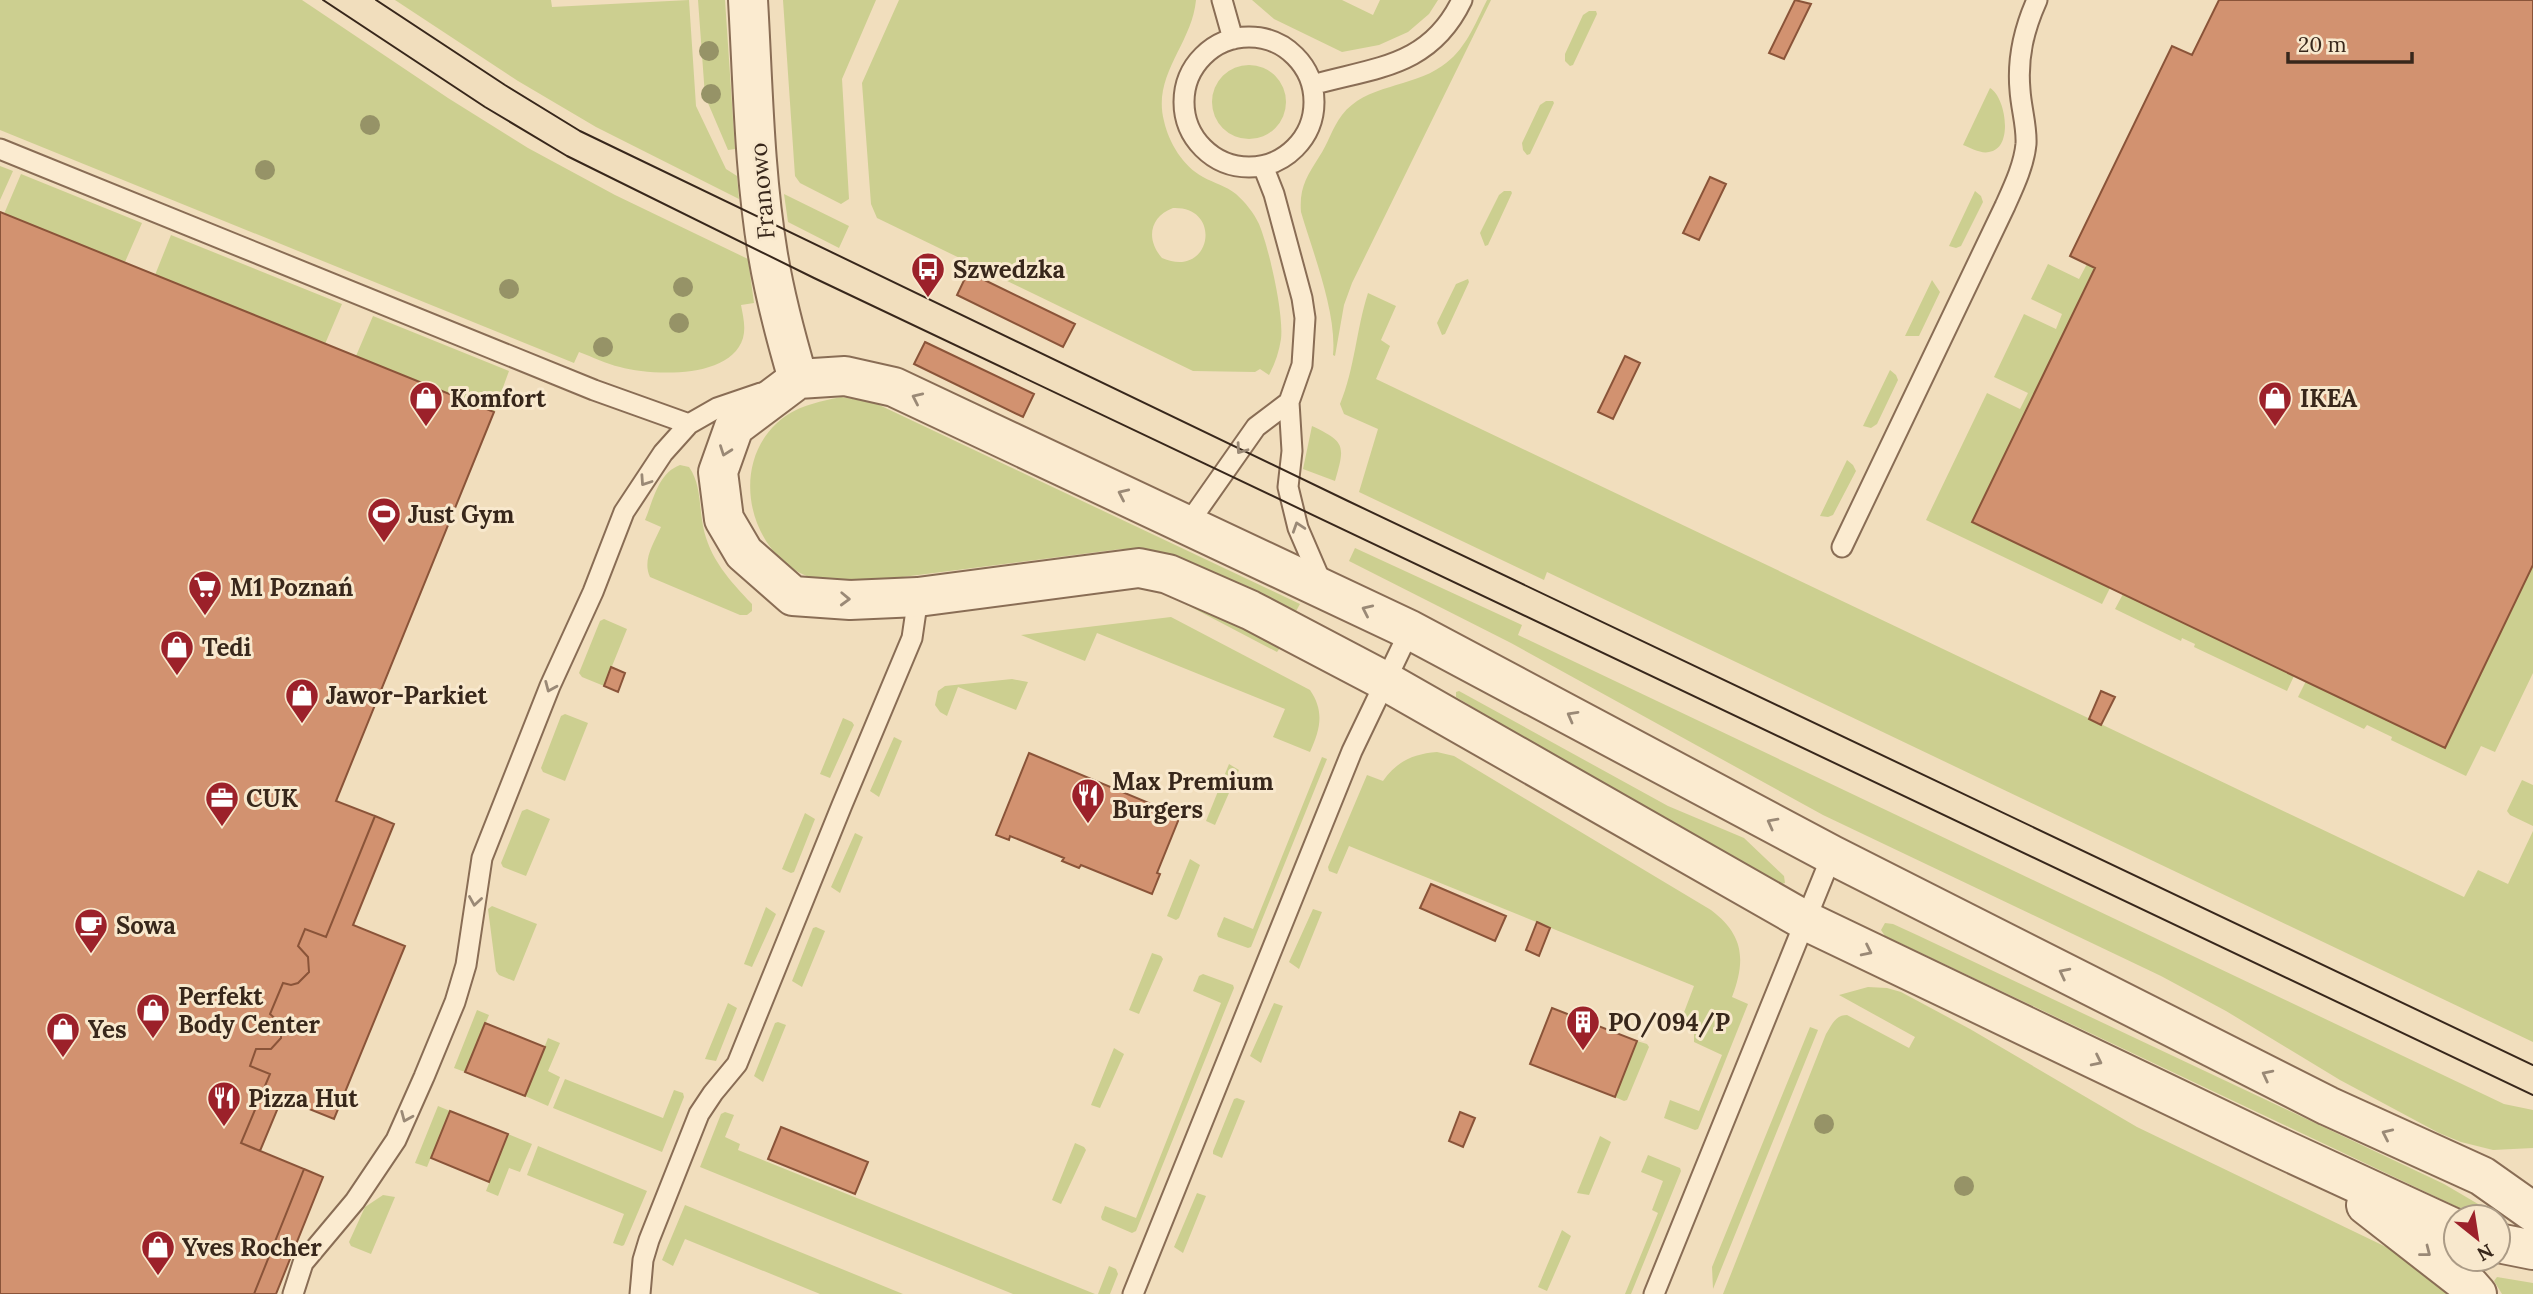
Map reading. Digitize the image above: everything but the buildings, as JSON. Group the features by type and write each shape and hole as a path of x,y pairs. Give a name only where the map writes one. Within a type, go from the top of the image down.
{"street":[{"name":"Franowo","path":"748,0 758,160 768,254 779,311 798,379"},
{"path":"2442,1223 1806,921 1385,681 1250,610 1168,574 1139,568 918,597 850,600 793,596 744,553 724,519 718,472 734,427 798,379 845,376 894,387 1410,630 1832,855 2328,1106 2482,1176 2533,1212"},
{"path":"2447,1162 2479,1173 2502,1176 2533,1174"},
{"path":"2315,1164 2477,1294"},
{"path":"2512,1246 2533,1250"}],"lane":[{"path":"1222,0 1233,39"},
{"path":"1312,85 1394,63 1419,53 1442,34 1462,0"},
{"path":"1842,547 2005,206 2021,166 2026,144 2019,79 2020,54 2023,33 2037,0"},
{"path":"1260,37 1283,47 1301,62 1312,85 1314,109 1303,140 1285,156 1263,166 1246,168 1215,158 1202,148 1192,135 1186,120 1184,104 1191,72 1200,58 1213,48 1233,39 1260,37"},
{"path":"0,149 594,390 689,424"},
{"path":"1263,166 1274,194 1305,318 1302,365 1289,402 1292,451 1288,487 1298,528 1325,590"},
{"path":"293,1294 303,1263 355,1201 396,1140 455,1002 466,965 482,858 550,686 593,592 624,512 663,453 689,424 718,408 798,379"},
{"path":"1184,523 1197,511 1255,428 1289,402"},
{"path":"640,1294 643,1260 649,1240 699,1114 737,1064 912,638 918,597"},
{"path":"1133,1294 1347,764 1410,630"},
{"path":"1654,1294 1832,855"}],"green space":[{"path":"0,0 302,0 528,148 615,195 748,259 754,303 741,305 743,338 736,351 723,361 708,368 689,371 670,373 634,370 579,352 574,363 0,130"},
{"path":"395,0 551,0 552,7 689,0 696,106 726,169 737,176 739,199 596,127 518,81"},
{"path":"698,0 725,0 735,149 728,150 705,96"},
{"path":"783,0 876,0 842,79 849,199 841,204 800,183 795,176"},
{"path":"899,0 1196,0 1188,31 1163,89 1164,121 1169,137 1183,160 1203,177 1236,194 1259,224 1275,281 1281,328 1279,349 1269,375 1260,369 1255,372 1193,371 877,218 871,204 862,83","holes":["1173,208 1189,210 1200,218 1205,229 1205,240 1200,251 1192,259 1179,262 1162,258 1152,237 1155,223"]},
{"path":"1252,0 1342,0 1373,15 1380,0 1438,0 1429,14 1408,32 1379,45 1342,52 1274,19"},
{"path":"1487,0 1491,0 1352,283 1344,305 1335,356 1328,302 1301,212 1301,196 1305,183 1342,115 1363,97 1417,79 1450,60 1469,36"},
{"path":"1596,11 1597,14 1573,65 1570,66 1565,61 1565,54 1583,15"},
{"path":"1249,65 1270,71 1280,81 1286,102 1280,123 1270,133 1249,139 1228,133 1218,123 1212,102 1218,81 1228,71"},
{"path":"1990,88 2000,101 2005,133 1997,149 1983,152 1963,145"},
{"path":"1546,101 1554,103 1530,154 1527,155 1522,143 1540,105"},
{"path":"0,166 13,171 0,200"},
{"path":"21,174 142,223 125,262 4,214"},
{"path":"1504,191 1512,193 1488,245 1485,246 1480,233 1499,195"},
{"path":"1975,191 1983,202 1961,246 1949,246"},
{"path":"784,194 849,226 839,248 788,222"},
{"path":"171,235 342,304 325,344 155,275"},
{"path":"2048,264 2079,279 2087,264 2095,268 2064,334 2110,588 2102,604 1926,520 1987,393 2020,409 2028,393 1994,377 2024,314 2056,329 2062,314 2031,299"},
{"path":"1468,279 1445,334 1442,335 1437,323 1456,284"},
{"path":"1932,280 1940,292 1919,336 1905,336"},
{"path":"1368,293 1396,306 1381,340 1390,346 1376,379 2464,897 2478,870 2508,884 2533,831 2533,1042 1547,572 1544,580 1359,492 1378,429 1344,414 1340,404 1349,377"},
{"path":"373,316 509,371 494,412 356,356"},
{"path":"1890,370 1898,380 1877,424 1871,428 1863,426"},
{"path":"841,397 875,403 1300,604 1295,613 1179,559 1152,550 1121,549 863,582 815,579 793,569 775,553 762,533 753,511 750,488 753,464 762,442 784,417 807,406"},
{"path":"1312,426 1331,436 1340,446 1335,481 1303,469"},
{"path":"1847,460 1856,471 1833,515 1820,516"},
{"path":"680,465 689,467 696,480 703,526 715,559 752,604 752,611 747,615 740,615 650,577 648,558 661,527 645,520 661,481 666,474"},
{"path":"1355,548 1522,625 1518,635 2504,1104 2533,1110 2533,1148 2493,1150 2439,1133 2340,1080 2226,1011 2161,976 1823,815 1511,643 1349,561"},
{"path":"2533,565 2533,673 2495,752 2481,746 2466,776 2391,740 2392,737 2367,725 2364,729 2298,697 2306,681 2445,748"},
{"path":"2123,594 2294,676 2287,691 2194,647 2195,644 2182,638 2181,641 2115,609"},
{"path":"1172,597 1193,602 1282,645 1277,652"},
{"path":"1171,617 1310,690 1318,706 1319,721 1310,752 1273,737 1285,709 1097,633 1085,661 1021,635"},
{"path":"604,619 627,629 604,686 582,677 579,673 600,621"},
{"path":"1012,679 1028,682 1016,710 958,687 947,716 935,705 938,691 945,686"},
{"path":"1459,691 1668,806 1744,838 1784,876 1785,883 1778,885 1609,790 1456,697 1456,692"},
{"path":"565,714 588,723 565,781 543,772 541,768 561,716"},
{"path":"843,718 854,725 830,778 820,774"},
{"path":"894,737 902,741 879,797 870,791"},
{"path":"1437,752 1454,756 1711,910 1730,929 1736,939 1740,960 1732,997 1748,1004 1698,1129 1664,1118 1670,1100 1699,1111 1722,1055 1694,1042 1694,1028 1683,1015 1694,986 1349,846 1337,874 1329,871 1328,867 1367,775 1383,781 1394,768 1406,760"},
{"path":"1322,757 1327,759 1251,947 1218,937 1224,917 1253,929"},
{"path":"1229,764 1239,770 1215,825 1206,821"},
{"path":"2522,780 2533,785 2533,826 2507,811"},
{"path":"527,809 550,819 526,876 503,867 501,863 522,811"},
{"path":"805,813 815,819 794,872 791,873 782,869"},
{"path":"855,833 863,837 840,893 831,887"},
{"path":"1190,859 1200,865 1176,920 1167,916"},
{"path":"492,906 537,924 514,981 496,971 488,909"},
{"path":"766,907 776,914 752,967 744,964"},
{"path":"1313,909 1322,912 1299,969 1289,962"},
{"path":"1885,923 1893,924 1917,935 2444,1184 2476,1203 2449,1203 1885,936 1881,930"},
{"path":"813,928 825,931 802,987 792,981"},
{"path":"1152,953 1163,959 1139,1014 1129,1010"},
{"path":"1203,974 1233,985 1234,988 1136,1231 1132,1233 1102,1220 1101,1217 1105,1206 1136,1218 1221,1003 1193,991 1199,976"},
{"path":"1868,987 1901,992 1970,1029 2137,1127 2434,1270 2464,1294 1723,1294 1826,1034 1834,1021 1847,1015 1909,1048 1915,1037 1839,995"},
{"path":"728,1003 737,1008 716,1061 705,1059"},
{"path":"1274,1003 1283,1006 1261,1063 1250,1056"},
{"path":"477,1010 489,1015 465,1072 454,1068"},
{"path":"775,1023 786,1025 763,1082 754,1076"},
{"path":"1810,1027 1818,1030 1713,1289 1712,1267"},
{"path":"548,1038 560,1043 548,1071 560,1077 548,1106 525,1096"},
{"path":"1637,1041 1649,1047 1627,1100 1624,1101 1615,1097"},
{"path":"1114,1048 1124,1054 1100,1108 1091,1105"},
{"path":"565,1079 663,1118 674,1090 683,1093 684,1097 662,1152 553,1108"},
{"path":"1234,1099 1245,1101 1222,1158 1213,1154 1213,1151"},
{"path":"438,1106 450,1111 427,1167 415,1163"},
{"path":"725,1112 734,1115 725,1137 740,1144 738,1150 1095,1294 1013,1294 700,1167 721,1114"},
{"path":"508,1134 532,1144 520,1172 509,1168 498,1196 486,1191"},
{"path":"1600,1136 1611,1142 1589,1195 1577,1193"},
{"path":"1075,1143 1086,1150 1061,1204 1052,1200"},
{"path":"538,1146 647,1191 624,1245 613,1243 624,1214 527,1175"},
{"path":"1648,1155 1680,1168 1681,1171 1631,1294 1625,1294 1658,1213 1652,1210 1663,1181 1641,1172"},
{"path":"1197,1193 1206,1196 1183,1253 1174,1247"},
{"path":"383,1195 395,1197 371,1254 351,1246 349,1242 365,1207"},
{"path":"685,1205 903,1294 820,1294 685,1239 673,1266 662,1260"},
{"path":"1562,1230 1571,1236 1547,1291 1538,1287"},
{"path":"1109,1266 1116,1269 1118,1274 1110,1294 1098,1294"},
{"path":"2497,1277 2533,1283 2533,1294 2502,1294 2494,1281"}],"tram line":[{"path":"323,0 485,107 567,156 814,278 2533,1095"},
{"path":"376,0 580,131 1348,501 2533,1065"}],"place":[{"name":"Szwedzka","path":"928,299"},
{"name":"Komfort","path":"426,428"},
{"name":"IKEA","path":"2275,428"},
{"name":"Just Gym","path":"384,544"},
{"name":"M1 Poznań","path":"205,617"},
{"name":"Tedi","path":"177,677"},
{"name":"Jawor-Parkiet","path":"302,725"},
{"name":"Max Premium Burgers","path":"1088,825"},
{"name":"CUK","path":"222,828"},
{"name":"Sowa","path":"91,955"},
{"name":"Perfekt Body Center","path":"153,1040"},
{"name":"PO/094/P","path":"1583,1052"},
{"name":"Yes","path":"63,1059"},
{"name":"Pizza Hut","path":"224,1128"},
{"name":"Yves Rocher","path":"158,1277"}]}
